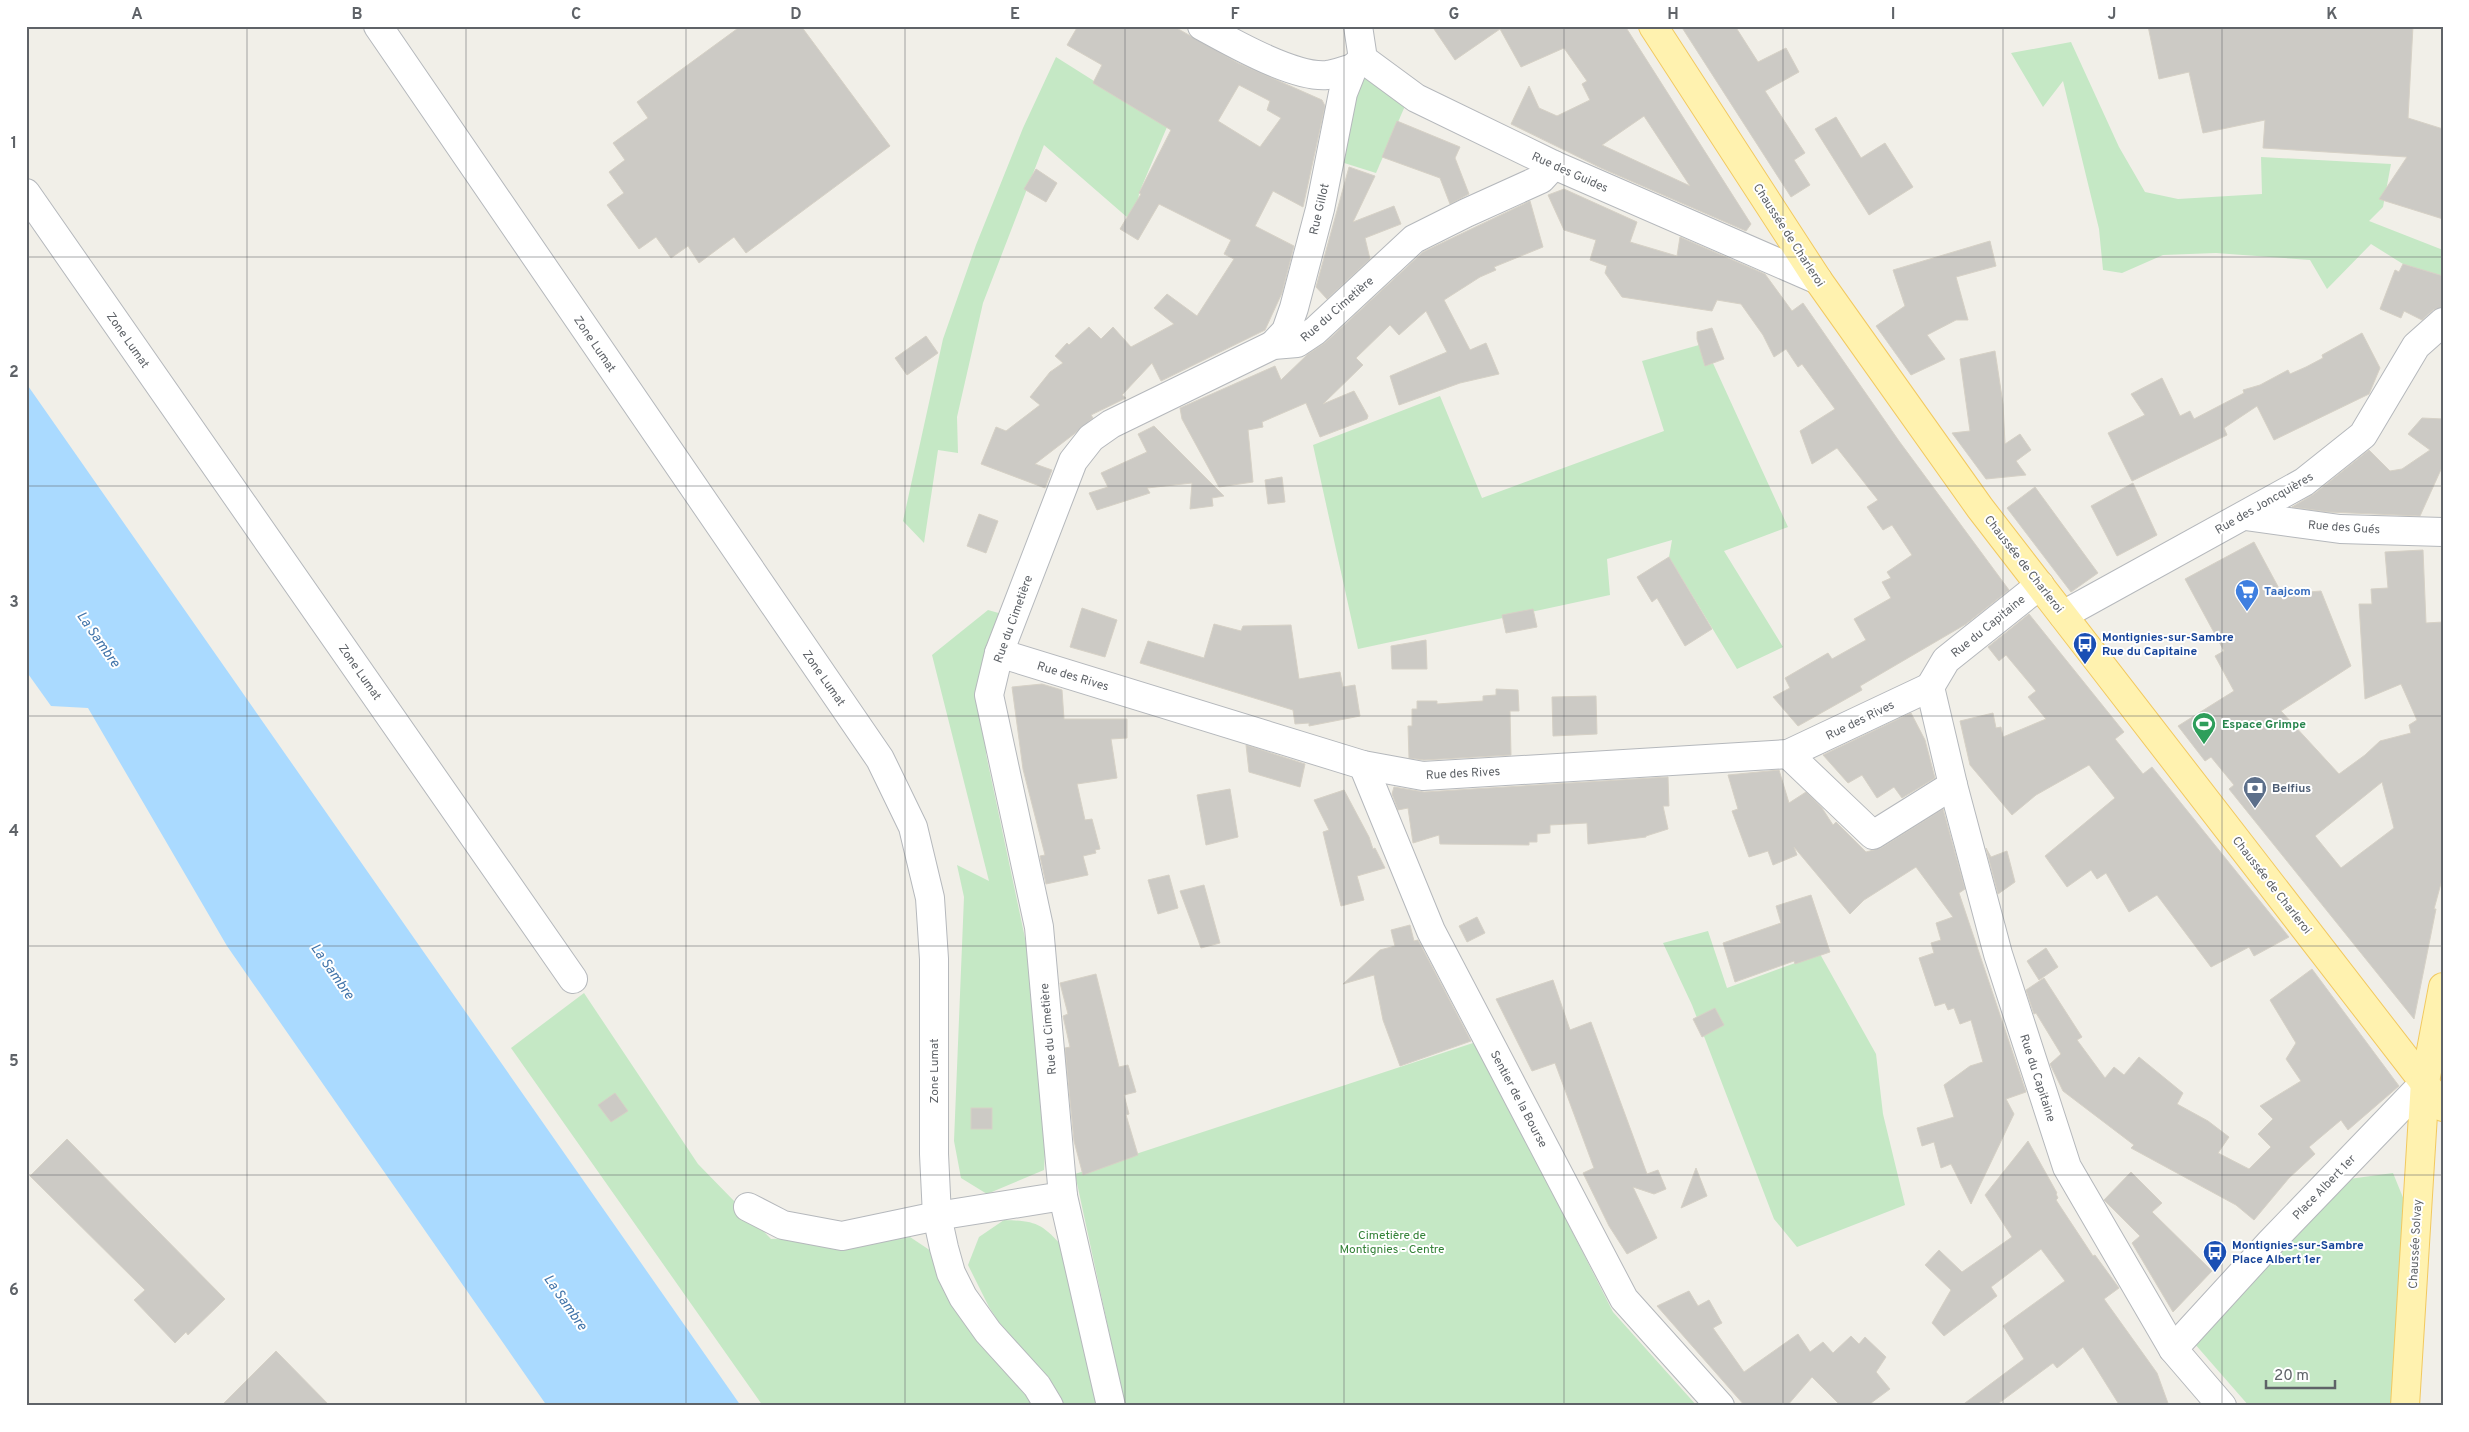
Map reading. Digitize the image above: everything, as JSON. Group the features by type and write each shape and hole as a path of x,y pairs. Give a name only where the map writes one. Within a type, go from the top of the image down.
{"main road":[{"name":"Chaussée de Charleroi","path":"1653,26 1818,280 1980,508 2443,1107"},
{"name":"Chaussée Solvay","path":"2405,1406 2424,1082 2443,987"}],"street":[{"name":"Zone Lumat","path":"378,26 880,759 913,827 930,898 934,959 934,1154 937,1216 951,1273 963,1297 988,1332 1037,1386 1049,1406"},
{"path":"1202,26 1253,54 1301,71 1326,75 1358,64 1358,26"},
{"name":"Rue des Guides","path":"1358,64 1416,98 1554,165 1818,280"},
{"name":"Rue Gillot","path":"1273,345 1286,331 1294,308 1320,209 1343,93 1358,64"},
{"name":"Rue du Cimetière","path":"1111,1406 1063,1196 1039,927 989,696 999,654 1073,461 1081,448 1100,430 1273,345 1298,343 1315,331 1414,239 1466,212 1541,179 1554,165"},
{"name":"Zone Lumat","path":"26,193 574,979"},
{"name":"Rue des Joncquières","path":"2063,615 2304,482 2363,435 2416,346 2443,322"},
{"name":"Rue des Gués","path":"2245,516 2340,529 2443,532"},
{"name":"Rue du Capitaine","path":"2040,585 1946,660 1930,687 1953,785 1998,954 2067,1167 2173,1349"},
{"name":"Rue des Rives","path":"999,654 1363,765 1423,776 1788,754 1930,687"},
{"path":"1788,754 1873,835 1953,785"},
{"name":"Sentier de la Bourse","path":"1363,765 1431,931 1624,1299 1720,1406"},
{"name":"Place Albert 1er","path":"2173,1349 2270,1243 2424,1082"},
{"path":"748,1207 783,1225 842,1236 937,1216 1063,1196"},
{"path":"2173,1349 2222,1406"}],"green space":[{"path":"2071,42 2119,147 2145,192 2178,199 2262,194 2261,157 2391,164 2383,207 2369,221 2443,250 2443,276 2403,264 2371,244 2327,289 2310,260 2216,253 2163,255 2122,273 2103,270 2099,229 2063,81 2043,107 2011,53"},
{"path":"1056,57 1167,127 1139,193 1136,225 1044,145 983,303 957,417 958,453 938,450 924,543 903,521 943,339 976,245 1023,128"},
{"path":"1366,75 1408,99 1376,173 1341,162 1357,94"},
{"path":"1699,345 1712,361 1788,527 1724,551 1783,647 1737,669 1669,557 1672,540 1607,559 1610,595 1358,649 1313,445 1440,396 1482,498 1664,431 1642,361"},
{"path":"988,610 1009,616 983,674 986,754 1050,1056 1044,1170 987,1194 961,1178 954,1141 964,897 957,865 989,881 932,655"},
{"path":"1708,931 1727,988 1820,954 1876,1054 1883,1114 1905,1205 1797,1247 1774,1219 1692,1005 1663,943"},
{"path":"584,993 698,1164 771,1239 904,1233 931,1251 1040,1406 763,1406 511,1048"},
{"name":"Cimetière de Montignies - Centre","path":"1476,1042 1613,1312 1697,1406 1125,1406 1075,1174"},
{"path":"2393,1173 2406,1205 2391,1406 2249,1406 2194,1343 2302,1231 2349,1179"},
{"path":"1004,1220 1024,1221 1037,1225 1049,1233 1063,1247 1100,1406 1053,1406 989,1307 968,1265 979,1237"}],"water":[{"name":"La Sambre","path":"26,383 741,1406 547,1406 227,946 88,708 51,706 26,671"}],"building":[{"path":"741,26 801,26 890,146 746,253 734,237 699,263 688,246 671,258 656,237 639,249 607,205 624,193 609,172 625,160 613,143 648,118 637,102"},
{"path":"1078,26 1173,26 1238,63 1322,100 1325,106 1303,207 1273,191 1255,226 1294,246 1282,293 1265,330 1161,381 1152,363 1122,395 1126,398 1091,415 1093,418 1035,464 1052,470 1045,488 981,464 996,427 1006,431 1040,405 1030,397 1050,372 1063,363 1055,356 1067,343 1069,345 1089,327 1101,339 1113,327 1131,347 1174,324 1154,308 1167,294 1197,316 1234,259 1224,254 1231,240 1159,204 1138,240 1120,229 1141,194 1139,193 1171,130 1093,83 1102,65 1067,45","holes":["1239,85 1270,101 1267,110 1281,118 1260,147 1218,121"]},
{"path":"1432,26 1625,26 1751,224 1746,231 1601,168 1511,124 1529,86 1539,108 1557,116 1590,100 1582,84 1587,81 1564,48 1521,67 1500,29 1455,60","holes":["1644,116 1690,186 1602,145"]},
{"path":"1681,26 1735,26 1758,62 1786,48 1799,72 1765,91 1805,153 1794,160 1810,185 1791,197"},
{"path":"2148,26 2413,26 2408,118 2443,129 2443,219 2379,199 2407,157 2263,148 2265,120 2203,133 2189,72 2159,79"},
{"path":"1836,117 1861,158 1885,143 1913,187 1869,215 1815,129"},
{"path":"1397,121 1460,147 1455,158 1469,194 1450,204 1440,178 1382,157"},
{"path":"1349,167 1375,176 1353,222 1394,206 1401,224 1365,238 1370,259 1327,299 1316,287"},
{"path":"1036,169 1057,183 1046,202 1024,189"},
{"path":"1564,189 1637,222 1630,242 1677,256 1680,237 1765,274 1792,311 1803,303 1899,441 2009,590 1966,624 1860,686 1862,690 1798,726 1773,697 1790,688 1785,678 1828,653 1832,659 1866,640 1854,619 1891,598 1882,582 1891,578 1887,572 1912,555 1892,525 1883,530 1867,507 1878,500 1837,448 1812,464 1800,431 1835,409 1802,364 1798,367 1786,349 1774,357 1763,335 1741,304 1717,300 1712,311 1622,297 1605,273 1607,266 1590,260 1596,240 1564,230 1548,195"},
{"path":"1530,201 1543,247 1494,267 1496,270 1480,277 1444,300 1470,350 1486,343 1499,374 1460,383 1399,405 1390,376 1447,352 1426,311 1399,335 1390,325 1356,358 1363,365 1323,404 1354,391 1368,416 1367,419 1320,437 1306,403 1262,422 1263,427 1248,430 1253,482 1219,487 1182,419 1180,408 1275,366 1281,380 1308,354 1326,342 1423,252"},
{"path":"1990,241 1996,266 1956,277 1968,320 1956,320 1927,335 1945,359 1911,375 1876,326 1905,306 1893,270"},
{"path":"2403,264 2443,276 2443,307 2433,310 2422,320 2404,311 2401,318 2380,309 2395,270 2399,272"},
{"path":"1712,328 1724,359 1705,366 1697,339 1697,332"},
{"path":"2362,333 2380,368 2369,394 2274,440 2257,406 2224,428 2227,435 2132,481 2108,433 2145,415 2131,394 2162,378 2180,416 2190,411 2194,419 2244,393 2243,390 2260,385 2288,370 2290,374 2306,367 2323,358 2322,355"},
{"path":"926,336 938,353 907,375 895,358"},
{"path":"1995,351 2003,404 2005,444 2020,434 2031,450 2016,461 2026,475 1986,479 1952,433 1970,431 1960,359"},
{"path":"2422,418 2443,419 2443,465 2420,516 2328,512 2292,507 2314,494 2369,450 2390,471 2402,469 2430,450 2408,434"},
{"path":"1154,426 1224,496 1212,498 1213,506 1190,509 1192,483 1147,488 1150,493 1097,510 1089,493 1108,487 1101,473 1147,452 1138,434"},
{"path":"1282,477 1285,502 1268,504 1265,480"},
{"path":"2133,483 2157,535 2117,556 2091,506"},
{"path":"2035,487 2098,573 2071,592 2007,508"},
{"path":"979,514 998,521 986,553 967,546"},
{"path":"2254,542 2282,594 2321,591 2351,666 2281,711 2339,774 2365,755 2380,741 2411,733 2409,725 2417,720 2401,684 2365,699 2359,604 2372,604 2371,589 2388,588 2385,552 2423,550 2426,623 2443,622 2443,876 2434,909 2436,909 2414,1019 2229,789 2234,785 2211,757 2205,761 2178,726 2234,691 2215,656 2224,651 2185,579","holes":["2382,782 2394,828 2341,868 2315,836"]},
{"path":"1669,557 1712,629 1685,646 1657,598 1652,602 1637,577"},
{"path":"1082,608 1117,620 1105,657 1070,647"},
{"path":"1533,609 1537,627 1506,633 1502,615"},
{"path":"2029,614 2124,732 2115,739 2143,774 2152,767 2289,937 2254,956 2249,947 2211,967 2157,895 2129,912 2106,873 2097,879 2091,870 2067,887 2045,856 2115,798 2089,765 2036,795 2012,815 1970,765 1960,721 1993,713 1996,728 2001,727 2003,737 2046,719 2028,697 2036,691 2006,655 1999,661 1988,647"},
{"path":"1214,624 1241,631 1243,626 1291,625 1299,679 1340,672 1343,687 1355,685 1360,716 1309,726 1309,723 1295,724 1293,710 1140,663 1148,641 1204,658"},
{"path":"1426,640 1427,669 1392,669 1391,646"},
{"path":"1042,684 1062,690 1064,719 1127,719 1127,738 1111,739 1117,778 1077,784 1085,820 1092,819 1100,849 1095,850 1096,853 1083,856 1088,875 1046,884 1040,856 1045,855 1023,769 1012,687"},
{"path":"1496,689 1518,690 1519,711 1510,711 1511,755 1424,760 1409,758 1408,726 1412,726 1412,709 1417,709 1417,701 1437,701 1437,704 1483,701 1483,696 1496,695"},
{"path":"1596,696 1597,734 1553,736 1552,697"},
{"path":"1911,713 1925,740 1935,778 1902,798 1894,787 1877,798 1862,775 1848,783 1823,755"},
{"path":"1246,745 1305,764 1300,787 1249,772"},
{"path":"1779,770 1789,803 1806,792 1822,808 1833,825 1836,822 1866,852 1881,848 1943,809 1965,889 1959,893 2026,1092 2006,1099 2014,1114 1971,1204 1951,1164 1941,1168 1934,1142 1922,1146 1917,1128 1954,1117 1944,1085 1970,1066 1983,1062 1971,1020 1960,1024 1954,1008 1948,1010 1945,1003 1935,1006 1919,958 1934,953 1931,943 1941,940 1936,923 1953,917 1916,867 1864,900 1850,914 1794,847 1797,855 1773,865 1768,851 1749,857 1732,811 1738,809 1728,775"},
{"path":"1668,777 1669,806 1663,806 1668,829 1646,837 1588,844 1587,823 1550,825 1550,833 1537,834 1537,842 1529,842 1529,845 1440,844 1439,835 1413,843 1408,808 1398,810 1392,794 1394,787 1424,792"},
{"path":"1230,789 1238,837 1206,845 1197,795"},
{"path":"1344,790 1369,837 1373,849 1375,848 1385,868 1357,876 1364,900 1341,906 1323,832 1329,830 1314,800"},
{"path":"1986,848 1991,857 2007,851 2015,882 1998,894"},
{"path":"1169,875 1178,908 1158,914 1148,880"},
{"path":"1204,885 1220,943 1201,948 1180,891"},
{"path":"1811,895 1830,952 1795,964 1794,961 1735,982 1723,943 1781,923 1776,906"},
{"path":"1477,917 1485,933 1467,942 1459,926"},
{"path":"1410,925 1414,941 1418,940 1471,1041 1400,1066 1383,1020 1374,975 1343,984 1380,950 1395,946 1391,930"},
{"path":"2046,948 2058,967 2039,980 2027,961"},
{"path":"2312,969 2399,1086 2348,1130 2341,1120 2309,1147 2315,1154 2289,1178 2254,1220 2236,1205 2131,1148 2134,1145 2063,1091 2050,1064 2061,1054 2036,1013 2034,1014 2026,990 2044,978 2082,1037 2077,1040 2105,1078 2114,1067 2124,1075 2139,1057 2183,1093 2177,1104 2208,1121 2229,1137 2218,1153 2249,1169 2271,1147 2258,1134 2273,1119 2260,1106 2301,1081 2286,1059 2296,1043 2270,1000"},
{"path":"1096,974 1119,1067 1128,1065 1136,1092 1124,1095 1129,1114 1126,1115 1138,1155 1083,1175 1074,1141 1065,1048 1070,1047 1063,1016 1068,1014 1060,983"},
{"path":"1553,980 1570,1030 1591,1022 1647,1174 1658,1170 1666,1189 1654,1194 1633,1187 1657,1238 1627,1254 1609,1226 1583,1173 1594,1168 1555,1063 1532,1071 1496,999"},
{"path":"1715,1008 1724,1025 1702,1037 1693,1019"},
{"path":"615,1093 628,1111 611,1122 598,1105"},
{"path":"971,1108 992,1108 992,1129 971,1129"},
{"path":"67,1139 225,1299 188,1335 186,1332 175,1343 134,1300 145,1290 30,1176"},
{"path":"2028,1141 2057,1193 2058,1198 2056,1200 2093,1256 2095,1255 2119,1288 2104,1299 2157,1373 2169,1406 2120,1406 2083,1347 2057,1368 2053,1363 1995,1406 1961,1406 2024,1359 2003,1326 2065,1281 2041,1249 1991,1287 1997,1296 1944,1336 1932,1323 1951,1290 1925,1265 1939,1250 1962,1272 2012,1237 1985,1195"},
{"path":"1696,1168 1707,1196 1681,1208"},
{"path":"2131,1172 2162,1203 2152,1212 2212,1271 2173,1312 2132,1243 2140,1236 2104,1200"},
{"path":"1689,1291 1698,1306 1709,1300 1722,1323 1713,1328 1744,1372 1798,1334 1810,1352 1823,1342 1833,1353 1851,1336 1859,1344 1865,1337 1886,1357 1876,1372 1890,1389 1867,1406 1841,1406 1812,1377 1787,1406 1745,1406 1657,1306"},
{"path":"276,1351 330,1406 221,1406"}],"place":[{"name":"Taajcom","path":"2247,612"},
{"name":"Montignies-sur-Sambre Rue du Capitaine","path":"2085,665"},
{"name":"Espace Grimpe","path":"2204,745"},
{"name":"Belfius","path":"2255,809"},
{"name":"Montignies-sur-Sambre Place Albert 1er","path":"2215,1273"}]}
